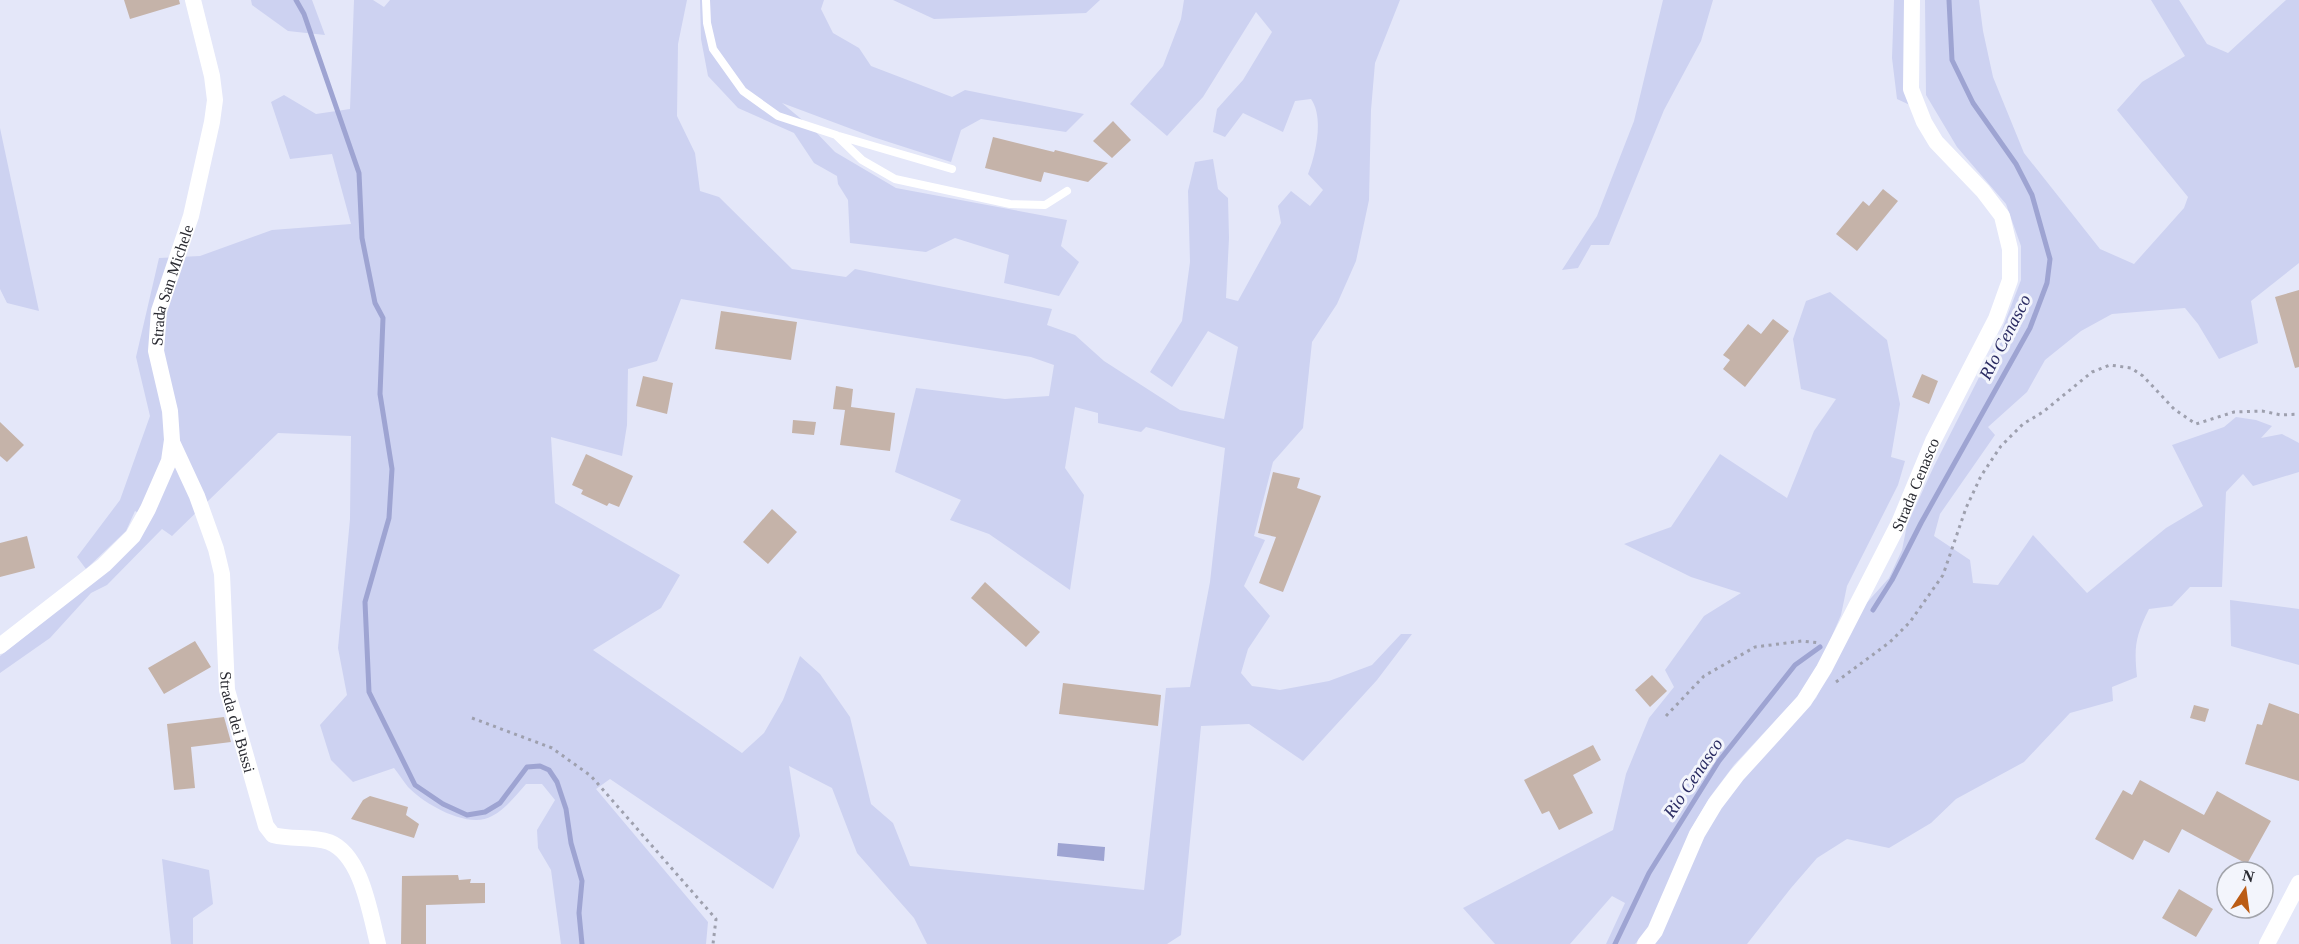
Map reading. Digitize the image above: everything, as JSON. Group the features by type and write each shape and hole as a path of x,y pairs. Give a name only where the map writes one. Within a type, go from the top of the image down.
{"street":[{"name":"Strada San Michele","path":"0,646 104,565 133,536 162,480 169,461 172,441 170,411 156,351 159,311 190,216 215,100 212,76 193,0"},
{"name":"Strada Cenasco","path":"1645,944 1655,931 1697,834 1715,804 1737,775 1804,701 1824,669 1899,523 1933,441 1996,319 2010,280 2010,249 2002,216 1983,191 1936,142 1924,122 1911,89 1912,0"},
{"name":"Strada dei Bussi","path":"172,441 197,496 216,549 222,574 227,690 266,826 273,836 329,842 340,849 353,863 362,884 378,944"},
{"path":"2267,944 2299,883"}],"lane":[{"path":"706,0 707,23 713,49 743,91 778,116 952,169"},
{"path":"836,135 862,160 895,179 1010,204 1045,206 1067,191"}],"path":[{"path":"1836,682 1890,642 1910,622 1943,575 1966,508 1981,476 2001,446 2022,424 2043,412 2092,372 2110,365 2131,368 2144,375 2174,409 2196,424 2234,412 2262,411 2281,415 2299,414"},
{"path":"1665,716 1704,676 1755,647 1802,641 1837,644"},
{"path":"472,718 552,748 591,776 716,919 713,944"}],"shaded area":[{"path":"251,0 312,0 325,35 288,31 252,5"},
{"path":"354,0 373,0 384,7 390,0 687,0 678,44 677,116 695,153 700,191 719,197 792,269 846,277 855,269 1052,309 1047,325 1075,335 1104,361 1180,410 1224,419 1238,347 1208,331 1172,387 1150,372 1182,321 1190,262 1188,191 1195,162 1213,159 1218,189 1228,198 1226,298 1238,301 1281,223 1278,206 1291,191 1310,206 1323,190 1308,174 1317,136 1315,107 1311,99 1295,101 1283,132 1243,113 1225,137 1213,132 1217,109 1243,80 1272,32 1256,12 1203,97 1167,136 1130,104 1163,66 1181,19 1184,0 1400,0 1375,63 1371,110 1369,200 1356,261 1337,304 1312,342 1303,428 1273,462 1254,536 1265,540 1244,586 1270,616 1248,649 1241,673 1252,686 1280,690 1329,681 1372,665 1401,634 1412,634 1377,680 1303,761 1249,724 1201,726 1181,935 1167,944 927,944 914,918 857,853 832,788 789,766 800,836 773,889 610,779 596,789 708,922 706,944 561,944 551,870 538,848 537,830 555,800 542,784 526,784 502,810 492,816 471,820 447,813 425,801 408,787 394,768 353,782 331,760 320,725 347,695 338,648 350,519 351,436 278,433 172,536 162,529 107,585 91,593 50,638 0,673 0,656 108,570 150,520 135,511 126,531 86,569 77,557 120,500 150,416 136,357 159,258 200,256 272,230 351,224 332,154 290,159 271,102 284,95 316,114 350,109","holes":["681,299 1031,357 1054,365 1049,396 1005,399 916,388 895,472 961,500 950,520 989,534 1070,590 1084,495 1065,468 1075,407 1098,413 1098,423 1141,432 1146,427 1225,448 1210,582 1190,687 1166,688 1144,890 910,866 893,823 871,804 850,717 820,674 800,656 783,700 764,733 742,753 593,650 661,608 680,575 555,503 551,437 622,456 627,425 628,369 657,361"]},
{"path":"700,0 824,0 821,9 833,33 859,48 871,66 952,97 965,90 1084,114 1066,132 981,119 961,130 951,162 873,137 782,103 812,128 835,152 896,188 1067,220 1061,246 1079,262 1059,296 1004,283 1009,255 955,238 926,252 850,243 848,200 838,184 837,176 814,163 794,133 738,108 708,76 701,39"},
{"path":"893,0 1100,0 1086,13 934,19"},
{"path":"1663,0 1713,0 1701,41 1664,110 1609,245 1591,245 1578,268 1562,270 1597,216 1634,121"},
{"path":"1894,0 1907,0 1912,106 1897,99 1892,58"},
{"path":"1925,0 1979,0 1993,77 2024,153 2100,249 2134,264 2184,208 2188,197 2117,110 2142,82 2185,56 2151,0 2179,0 2207,44 2228,53 2286,0 2299,0 2299,263 2251,301 2258,343 2219,359 2198,324 2185,308 2112,314 2081,331 2045,360 2027,392 1988,427 1995,435 1940,514 1934,536 1970,560 1973,583 1998,585 2033,535 2087,593 2166,528 2203,506 2172,445 2224,427 2236,417 2256,420 2272,426 2261,438 2282,434 2299,443 2299,472 2253,486 2243,474 2226,492 2222,587 2190,587 2172,606 2149,609 2137,642 2137,677 2112,687 2113,701 2070,713 2024,762 1956,799 1931,823 1889,848 1847,839 1817,858 1747,944 1652,944 1702,835 1742,778 1816,698 1863,607 1889,578 1902,550 1907,525 1934,466 1998,340 2021,280 2021,246 2006,204 1957,147 1926,95"},
{"path":"0,128 39,311 7,303 0,289"},
{"path":"1830,292 1887,340 1900,404 1891,457 1905,461 1898,485 1847,586 1841,615 1823,657 1799,695 1734,765 1710,797 1691,829 1650,928 1635,944 1606,944 1625,903 1612,896 1570,944 1495,944 1463,908 1613,830 1626,774 1649,718 1674,687 1665,670 1704,616 1741,593 1691,577 1624,544 1671,527 1720,454 1787,498 1814,431 1836,399 1801,389 1793,339 1806,301"},
{"path":"2230,600 2299,609 2299,665 2231,646"},
{"path":"1058,843 1105,847 1104,861 1057,856"},
{"path":"162,859 209,870 213,904 193,918 193,944 171,944"}],"building":[{"path":"124,0 179,0 180,4 130,19"},
{"path":"1113,121 1131,140 1112,158 1093,141"},
{"path":"993,137 1108,163 1088,182 1044,172 1041,182 985,168"},
{"path":"1883,189 1898,201 1857,251 1836,234 1863,201 1869,206"},
{"path":"2299,290 2299,367 2295,368 2275,297"},
{"path":"721,311 797,322 791,360 715,349"},
{"path":"1773,319 1789,331 1745,387 1723,369 1730,360 1723,355 1748,324 1761,334"},
{"path":"1922,374 1938,381 1929,404 1912,397"},
{"path":"643,376 673,383 667,414 636,406"},
{"path":"836,386 853,389 851,407 895,413 890,451 840,445 845,410 833,409"},
{"path":"793,420 816,422 814,435 792,433"},
{"path":"0,422 24,445 7,462 0,456"},
{"path":"586,454 633,476 619,507 609,503 607,506 581,494 583,490 572,485"},
{"path":"1273,472 1300,478 1297,488 1321,496 1283,592 1259,583 1276,537 1258,533"},
{"path":"772,509 797,532 768,564 743,542"},
{"path":"27,536 35,568 0,577 0,543"},
{"path":"985,582 1040,632 1026,647 971,598"},
{"path":"195,641 211,667 164,694 148,668"},
{"path":"1652,675 1667,691 1650,707 1635,690"},
{"path":"1063,683 1161,695 1158,726 1059,714"},
{"path":"2269,703 2299,714 2299,781 2245,764 2257,724 2262,725"},
{"path":"2194,705 2209,709 2205,722 2190,718"},
{"path":"224,717 231,742 191,747 195,788 174,790 167,724"},
{"path":"1593,745 1601,760 1573,775 1593,813 1559,830 1549,811 1542,814 1524,780"},
{"path":"2140,780 2204,815 2217,791 2271,821 2249,860 2240,860 2182,829 2169,853 2144,840 2133,860 2095,839 2123,790 2132,795"},
{"path":"370,796 408,807 406,815 419,824 414,838 351,819 363,800"},
{"path":"458,875 459,880 471,879 470,883 485,883 485,903 426,905 426,944 401,944 402,876"},
{"path":"2179,889 2213,909 2196,937 2162,918"}],"waterway":[{"path":"296,0 304,14 359,173 362,238 375,303 383,318 380,394 392,469 389,518 365,602 369,692 415,785 443,804 467,815 485,812 500,803 527,767 540,766 549,770 557,782 566,809 571,843 582,881 579,913 582,944"},
{"name":"RIo Cenasco","path":"1873,610 1892,580 1921,523 2030,328 2047,283 2050,259 2032,195 2016,164 1973,103 1952,60 1949,0"},
{"name":"Rio Cenasco","path":"1615,944 1649,873 1719,761 1795,665 1820,647"}]}
